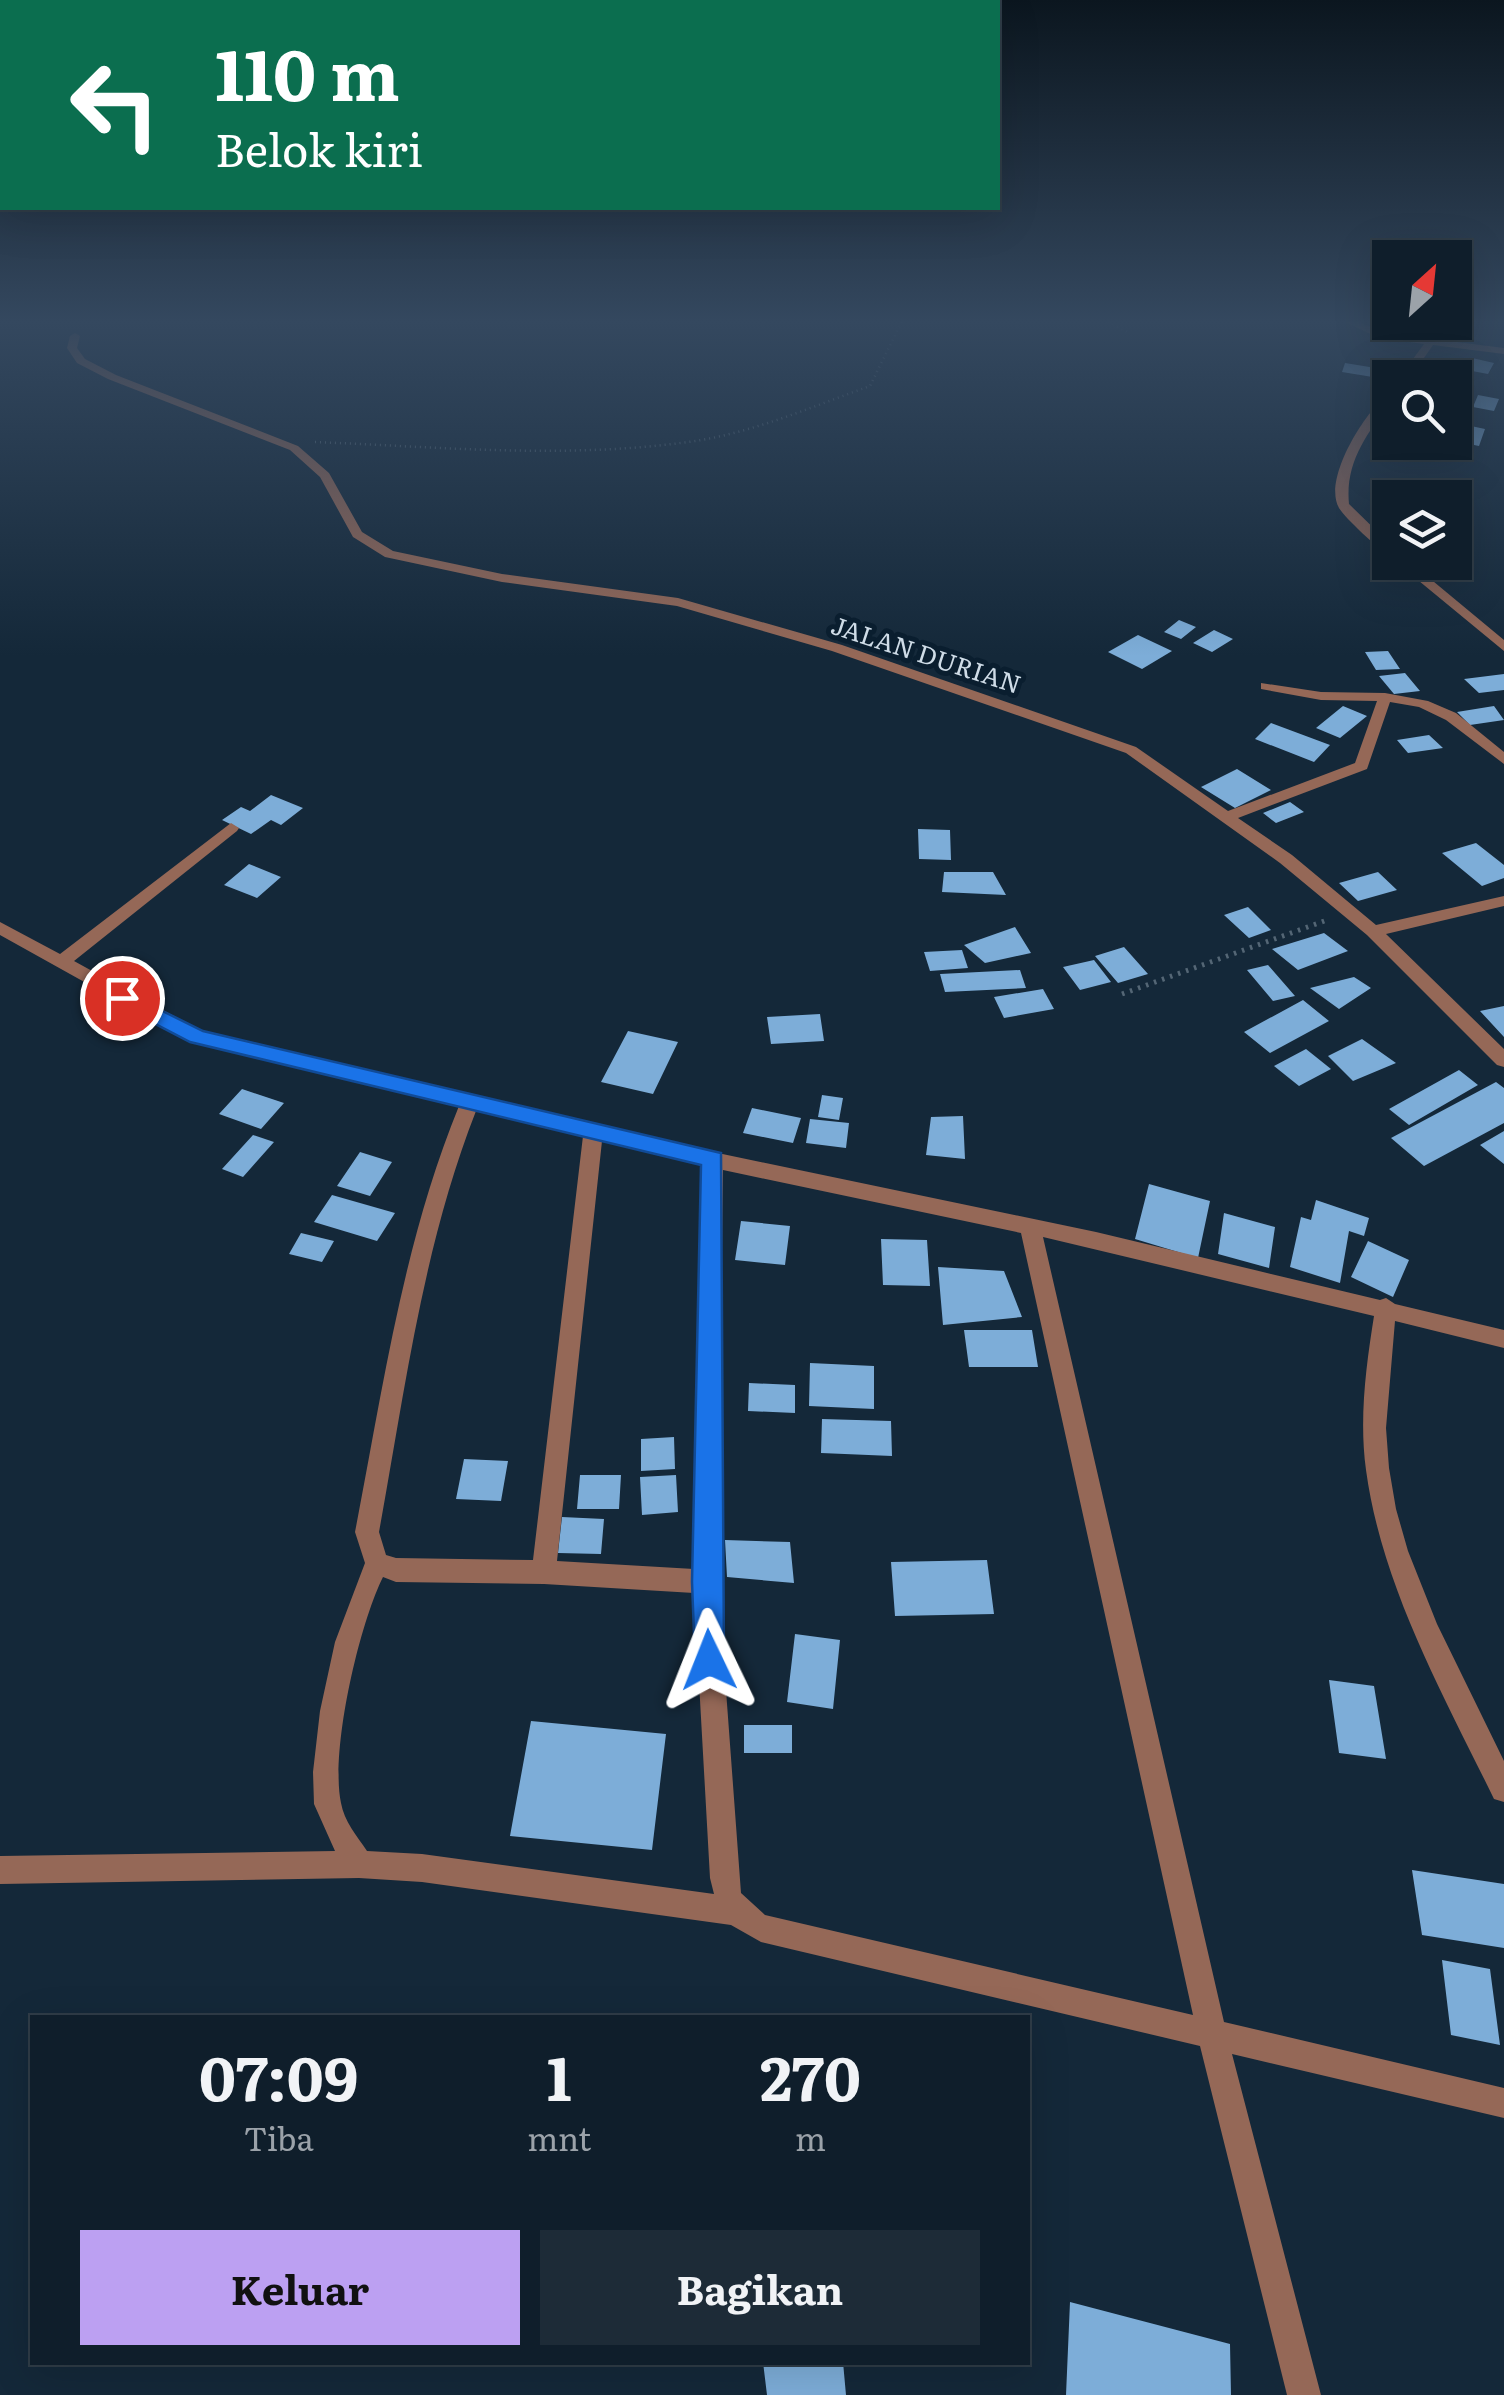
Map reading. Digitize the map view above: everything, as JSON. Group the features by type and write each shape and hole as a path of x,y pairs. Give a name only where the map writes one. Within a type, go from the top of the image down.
{"street":[{"name":"JALAN DURIAN","path":"257,433 294,448 325,475 357,534 389,554 484,575 678,602 836,648 1124,747 1229,816 1373,932 1504,1060"},
{"path":"1364,433 1349,453 1341,496 1343,505 1372,533"},
{"path":"1424,580 1504,647"},
{"path":"1266,686 1321,696 1385,697 1432,703 1504,760"},
{"path":"1229,816 1362,766 1385,697"},
{"path":"60,963 231,828"},
{"path":"1373,932 1504,901"},
{"path":"0,928 198,1037 713,1160 1030,1226 1386,1307 1504,1340"},
{"path":"359,1864 326,1797 332,1719 358,1608 377,1564 367,1532 421,1251 450,1148 470,1102"},
{"path":"544,1572 593,1132"},
{"path":"713,1160 706,1582 719,1820 726,1894 733,1911"},
{"path":"1030,1226 1212,2035 1304,2395"},
{"path":"1386,1307 1374,1417 1378,1470 1391,1526 1429,1634 1504,1788"},
{"path":"377,1564 432,1574 544,1572 706,1582"},
{"path":"0,1870 359,1864 422,1868 733,1911 761,1928 1504,2103"}],"path":[{"path":"276,440 585,452 692,442 726,433"},
{"path":"1122,994 1348,912"}],"building":[{"path":"1472,433 1484,433 1479,446 1472,445"},
{"path":"1179,620 1196,627 1181,639 1164,632"},
{"path":"1214,630 1233,639 1212,652 1193,643"},
{"path":"1138,635 1172,651 1142,669 1108,652"},
{"path":"1388,651 1400,669 1376,670 1365,652"},
{"path":"1405,673 1420,691 1394,694 1379,676"},
{"path":"1504,674 1504,690 1479,693 1464,679"},
{"path":"1343,706 1367,716 1340,738 1316,728"},
{"path":"1494,706 1504,720 1470,725 1457,712"},
{"path":"1271,723 1330,745 1314,762 1255,739"},
{"path":"1429,735 1443,748 1408,753 1397,740"},
{"path":"1237,769 1271,790 1235,808 1201,787"},
{"path":"271,795 303,808 281,825 271,820 251,834 222,820 241,807 250,811"},
{"path":"1290,802 1304,812 1276,823 1263,813"},
{"path":"918,829 950,830 951,860 919,859"},
{"path":"1476,843 1504,865 1504,878 1482,886 1442,853"},
{"path":"249,864 281,877 257,898 224,885"},
{"path":"944,872 993,872 1006,895 942,892"},
{"path":"1378,872 1397,890 1358,901 1339,883"},
{"path":"1248,907 1271,930 1249,938 1224,915"},
{"path":"1015,927 1031,953 985,963 964,945"},
{"path":"1324,933 1348,951 1298,970 1272,949"},
{"path":"1124,947 1148,974 1118,983 1095,956"},
{"path":"962,950 968,968 930,971 924,952"},
{"path":"1094,960 1111,982 1080,990 1063,967"},
{"path":"1268,965 1295,996 1273,1001 1247,970"},
{"path":"1020,970 1026,988 945,992 940,974"},
{"path":"1354,977 1371,988 1339,1009 1310,988"},
{"path":"1043,989 1054,1009 1004,1018 994,997"},
{"path":"1303,1000 1329,1021 1270,1053 1244,1032"},
{"path":"1504,1006 1504,1037 1480,1011"},
{"path":"820,1014 824,1041 771,1044 767,1017"},
{"path":"628,1031 678,1042 653,1094 601,1082"},
{"path":"1362,1039 1396,1063 1353,1081 1328,1056"},
{"path":"1306,1049 1331,1069 1299,1086 1274,1066"},
{"path":"1459,1070 1478,1085 1409,1125 1389,1109"},
{"path":"1496,1082 1504,1088 1504,1123 1424,1166 1391,1138"},
{"path":"242,1089 284,1103 261,1129 219,1114"},
{"path":"822,1095 843,1098 839,1120 818,1117"},
{"path":"752,1108 801,1118 793,1143 743,1133"},
{"path":"963,1116 965,1159 926,1155 931,1117"},
{"path":"810,1119 849,1123 846,1148 806,1143"},
{"path":"1504,1131 1504,1164 1480,1145"},
{"path":"253,1135 274,1142 243,1177 222,1169"},
{"path":"360,1152 392,1162 370,1196 337,1186"},
{"path":"1149,1184 1210,1201 1198,1258 1135,1239"},
{"path":"332,1195 395,1213 377,1241 314,1222"},
{"path":"1316,1200 1369,1218 1364,1236 1349,1231 1340,1283 1290,1267 1301,1217 1311,1220"},
{"path":"1224,1213 1275,1227 1269,1268 1218,1254"},
{"path":"741,1221 790,1226 785,1265 735,1260"},
{"path":"301,1233 334,1241 322,1262 289,1254"},
{"path":"881,1239 927,1240 930,1286 883,1285"},
{"path":"1368,1241 1409,1260 1393,1297 1351,1277"},
{"path":"938,1267 1004,1271 1022,1317 943,1325"},
{"path":"964,1330 1032,1330 1038,1367 969,1367"},
{"path":"810,1363 874,1366 874,1409 809,1406"},
{"path":"749,1383 795,1385 795,1413 748,1411"},
{"path":"822,1419 891,1421 892,1456 821,1453"},
{"path":"674,1437 675,1469 641,1471 641,1439"},
{"path":"464,1459 508,1461 501,1501 456,1499"},
{"path":"580,1475 621,1475 619,1509 577,1509"},
{"path":"676,1475 678,1512 642,1515 640,1477"},
{"path":"562,1517 604,1519 601,1554 558,1553"},
{"path":"725,1540 790,1542 794,1583 727,1577"},
{"path":"987,1560 994,1614 895,1616 891,1562"},
{"path":"795,1634 840,1640 833,1709 787,1702"},
{"path":"1329,1680 1374,1686 1386,1759 1339,1753"},
{"path":"531,1721 666,1734 652,1850 510,1836"},
{"path":"744,1725 792,1725 792,1753 744,1753"},
{"path":"1412,1870 1504,1884 1504,1948 1422,1935"},
{"path":"1442,1960 1490,1969 1500,2045 1451,2035"},
{"path":"1070,2302 1230,2344 1231,2395 1066,2395"},
{"path":"763,2365 843,2365 846,2395 767,2395"}],"route":[{"path":"122,998 198,1037 713,1160 706,1582 709,1660"}]}
